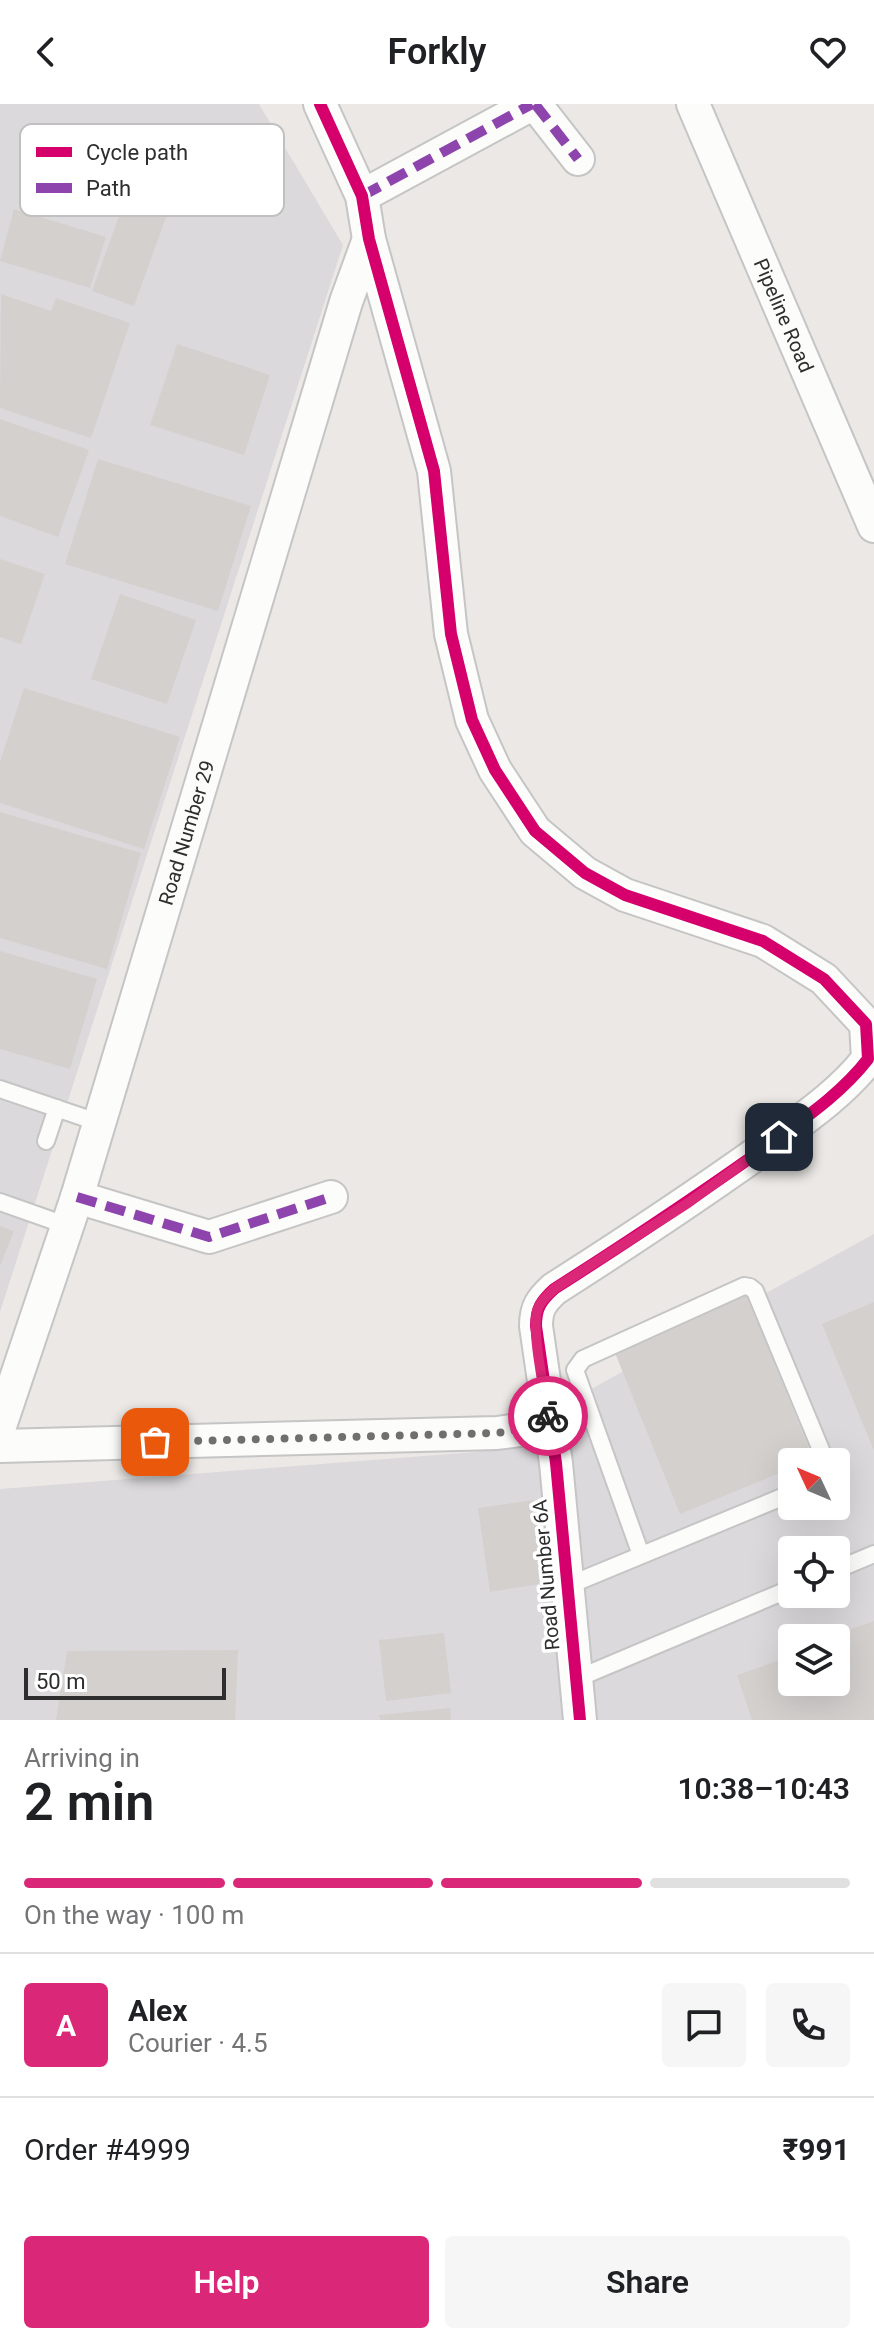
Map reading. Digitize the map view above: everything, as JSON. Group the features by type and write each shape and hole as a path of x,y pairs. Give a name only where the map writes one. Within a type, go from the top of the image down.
{"street":[{"path":"320,104 362,196 369,239 434,471 454,649 472,720 495,770 535,831 585,873 625,895 763,941 824,979 866,1024 871,1058"},
{"path":"362,196 534,104 578,159"},
{"name":"Pipeline Road","path":"693,104 874,526"},
{"name":"Road Number 29","path":"0,1426 73,1212 346,302 369,239"},
{"name":"Road Number 6A","path":"580,1720 556,1463 536,1310 554,1289 688,1203 801,1121 854,1078 871,1058"},
{"path":"73,1212 209,1237 331,1197"},
{"path":"0,1446 497,1433 549,1426"}],"lane":[{"path":"0,1089 100,1123"},
{"path":"46,1141 57,1108"},
{"path":"0,1202 73,1212"},
{"path":"641,1555 575,1370 583,1359 744,1286 750,1287 755,1291 820,1448"},
{"path":"567,1586 778,1499"},
{"path":"850,1564 874,1554"},
{"path":"576,1679 778,1594"}],"shaded area":[{"path":"0,104 259,104 271,124 20,124 20,216 284,216 284,146 343,245 0,1312"},
{"path":"874,1234 874,1720 0,1720 0,1489 476,1452"}],"building":[{"path":"14,209 20,211 20,216 37,216 106,237 90,288 0,261"},
{"path":"119,216 166,216 134,306 92,291"},
{"path":"1,294 51,311 56,298 130,323 91,438 0,408"},
{"path":"177,344 270,375 244,455 150,425"},
{"path":"0,419 89,450 58,537 0,516"},
{"path":"98,459 251,506 218,611 65,564"},
{"path":"0,559 45,574 21,644 0,637"},
{"path":"120,594 196,620 167,704 91,679"},
{"path":"24,688 180,737 144,849 0,803 0,762"},
{"path":"0,812 141,853 107,969 0,938"},
{"path":"0,951 97,979 70,1069 0,1049"},
{"path":"0,1226 14,1231 0,1266"},
{"path":"746,1294 809,1448 778,1448 778,1474 680,1514 613,1348"},
{"path":"874,1302 874,1451 822,1324"},
{"path":"534,1500 546,1583 490,1592 478,1508"},
{"path":"874,1621 874,1720 752,1720 737,1675 778,1661 778,1696 850,1696 850,1630"},
{"path":"444,1633 451,1693 386,1701 379,1640"},
{"path":"238,1650 235,1720 56,1720 67,1651"},
{"path":"450,1708 451,1720 380,1720 379,1715"}],"marked path":[{"path":"362,196 532,104"},
{"path":"535,104 578,159"},
{"path":"77,1197 209,1237 331,1197"}],"cycle path":[{"path":"320,104 362,196 369,239 434,471 451,634 472,720 495,770 535,831 585,873 625,895 763,941 824,979 866,1024 868,1059 833,1095 714,1183 554,1289 538,1310 536,1326 556,1463 580,1720"}],"way so far":[{"path":"155,1442 497,1433 549,1426 548,1416"}],"route":[{"path":"548,1416 536,1326 536,1310 543,1299 688,1203 779,1137"}]}
